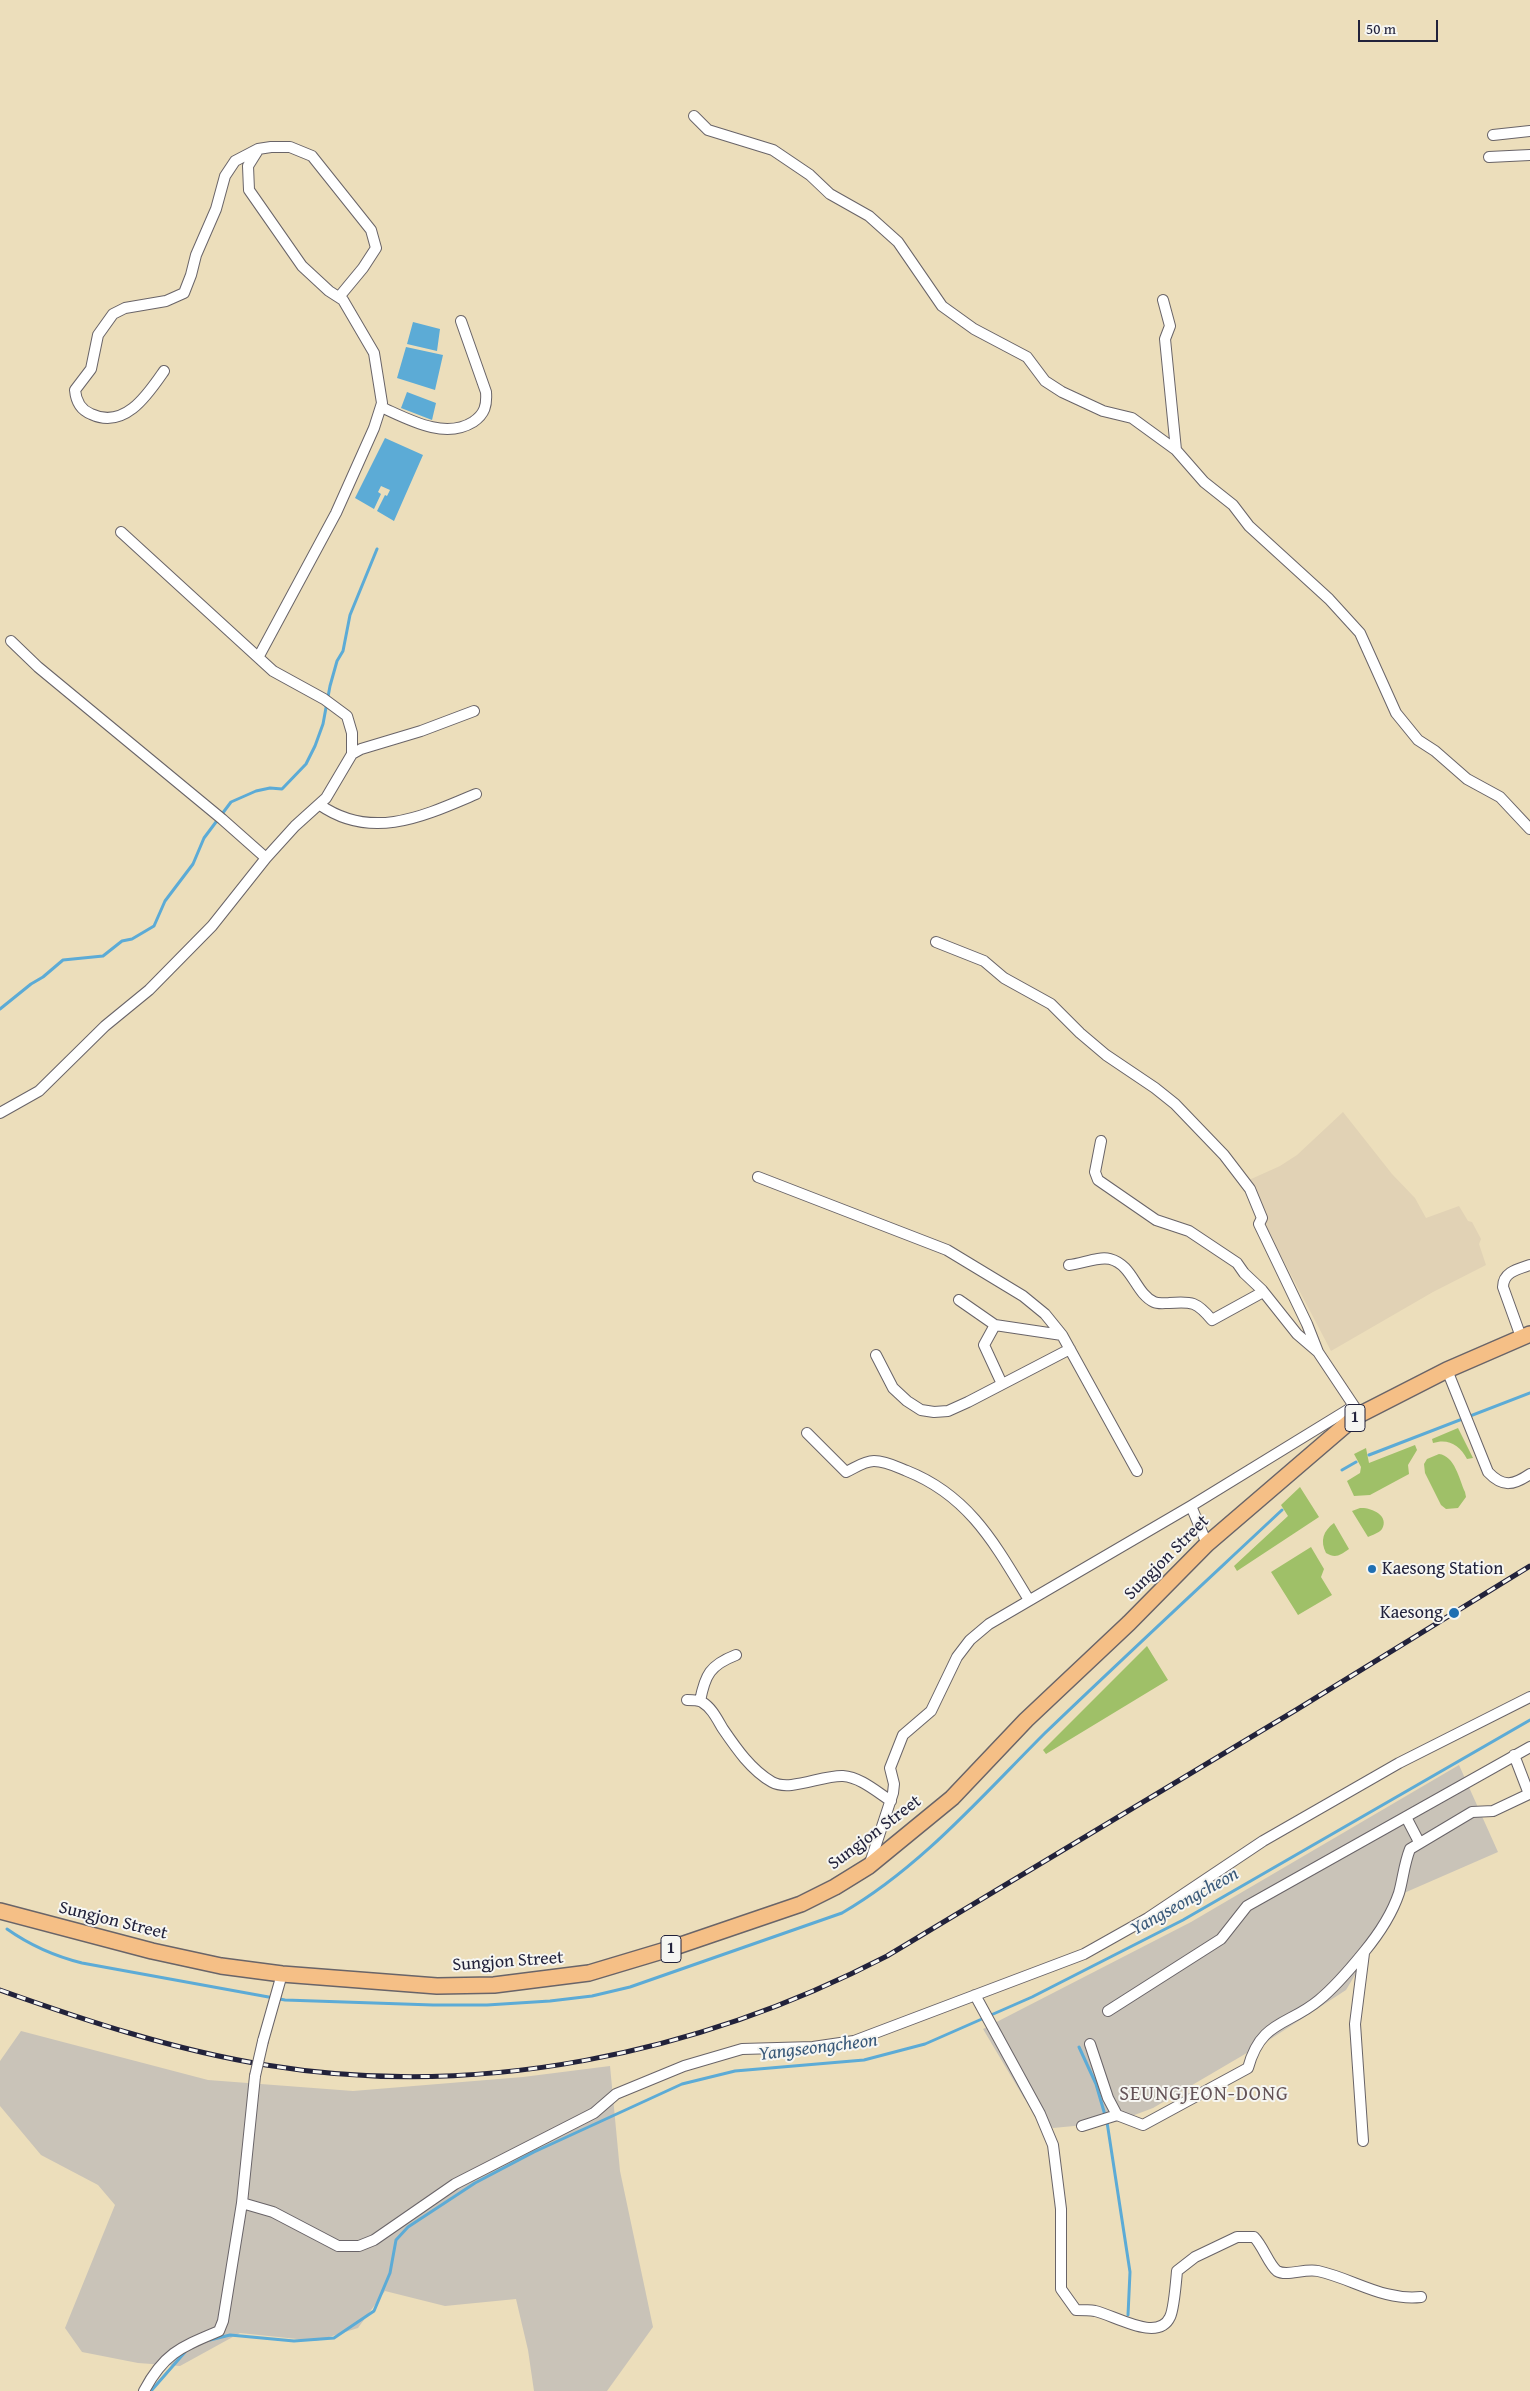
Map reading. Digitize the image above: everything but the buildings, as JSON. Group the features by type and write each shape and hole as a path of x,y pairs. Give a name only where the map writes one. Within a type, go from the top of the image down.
{"main road":[{"name":"Sungjon Street","path":"0,1911 170,1955 221,1966 282,1974 437,1986 494,1985 590,1973 676,1947 801,1904 835,1887 869,1866 952,1798 1026,1720 1128,1623 1206,1544 1355,1412 1526,1335"}],"street":[{"path":"694,116 708,130 773,150 810,175 830,194 869,216 898,242 942,306 974,329 1026,357 1045,381 1062,392 1103,411 1132,418 1176,450 1204,482 1233,505 1249,526 1329,599 1360,633 1396,713 1418,740 1435,750 1467,779 1500,797 1530,829"},
{"path":"1493,135 1530,132"},
{"path":"164,371 145,398 126,413 115,418 101,418 90,414 80,406 76,398 75,390 86,377 94,361 98,335 113,314 125,308 166,301 184,293 191,276 196,255 216,209 226,176 235,160 258,149 271,146 290,147 312,156 371,230 376,248 363,268 339,297"},
{"path":"258,149 248,166 248,190 302,266 329,291 343,300 374,353 379,376 381,407 336,513 259,656"},
{"path":"1490,157 1530,155"},
{"path":"1163,300 1170,326 1166,339 1176,450"},
{"path":"381,407 438,429 459,428 479,418 487,402 486,392 461,321"},
{"path":"121,532 273,670 328,702 347,716 352,733 352,754"},
{"path":"11,641 38,667 266,858"},
{"path":"0,1112 39,1091 105,1026 149,990 212,926 266,858 295,826 320,805 352,754 361,749 421,731 474,711"},
{"path":"320,805 334,814 358,822 379,824 421,815 476,794"},
{"path":"869,1866 894,1784 890,1768 903,1735 931,1711 957,1657 970,1640 989,1624 1029,1600 1355,1412 1318,1352 1307,1324 1259,1224 1262,1218 1250,1189 1224,1155 1175,1104 1106,1055 1080,1034 1051,1004 1004,978 984,961 936,942"},
{"path":"1101,1141 1095,1172 1098,1180 1156,1220 1189,1231 1237,1263 1244,1274 1263,1292 1297,1334 1318,1352"},
{"path":"758,1177 948,1250 1022,1296 1045,1314 1062,1334 1137,1471"},
{"path":"1069,1265 1104,1258 1114,1260 1129,1272 1145,1296 1154,1302 1192,1302 1201,1307 1212,1320 1263,1292"},
{"path":"1526,1335 1503,1287 1503,1281 1506,1276 1530,1265"},
{"path":"959,1300 995,1325 1062,1334"},
{"path":"995,1325 984,1345 1002,1384"},
{"path":"876,1355 893,1388 911,1405 921,1410 948,1411 1070,1349"},
{"path":"1447,1370 1488,1472 1495,1480 1505,1485 1516,1483 1530,1474"},
{"path":"806,1433 846,1472 873,1461 885,1462 922,1477 963,1505 995,1544 1029,1600"},
{"path":"1191,1506 1206,1544"},
{"path":"700,1701 703,1683 712,1667 736,1655"},
{"path":"242,2203 274,2212 338,2246 359,2246 374,2240 455,2184 594,2113 616,2094 676,2070 742,2049 813,2047 854,2041 1084,1954 1148,1918 1263,1841 1399,1763 1530,1696"},
{"path":"687,1700 700,1701 712,1710 739,1751 755,1769 774,1783 794,1785 824,1777 845,1776 867,1785 890,1801"},
{"path":"1108,2011 1221,1939 1247,1906 1530,1747"},
{"path":"1082,2126 1115,2116 1143,2126 1248,2068 1251,2056 1262,2037 1277,2024 1319,2000 1364,1952 1389,1915 1399,1893 1410,1849 1472,1812 1493,1811 1529,1794 1514,1756"},
{"path":"1406,1817 1419,1842"},
{"path":"1363,2141 1355,2024 1364,1952"},
{"path":"144,2391 153,2374 166,2359 196,2340 219,2331 223,2321 242,2203 255,2076 282,1974"},
{"path":"975,1995 1040,2114 1052,2144 1061,2209 1061,2289 1076,2310 1095,2311 1144,2328 1154,2329 1170,2318 1178,2271 1195,2257 1237,2237 1254,2237 1262,2245 1276,2270 1284,2274 1306,2269 1313,2270 1379,2293 1400,2298 1421,2298"},
{"path":"1090,2044 1115,2116"}],"shaded area":[{"path":"1343,1112 1392,1174 1415,1198 1426,1218 1459,1206 1468,1221 1472,1222 1481,1239 1479,1244 1486,1265 1433,1292 1331,1351 1267,1229 1263,1208 1249,1180 1280,1166 1297,1155"},
{"path":"1459,1765 1498,1852 1404,1893 1346,1990 1269,2040 1153,2108 1116,2122 1053,2128 1024,2098 983,2029 1191,1922"},
{"path":"21,2031 208,2080 353,2091 523,2077 610,2066 620,2171 653,2327 607,2391 534,2391 528,2350 516,2299 445,2306 385,2291 358,2328 316,2341 240,2333 180,2366 138,2363 82,2352 65,2328 115,2205 98,2185 41,2155 0,2106 0,2061"}],"green space":[{"path":"1458,1428 1473,1458 1467,1459 1457,1446 1449,1442 1433,1443 1432,1439"},
{"path":"1415,1445 1417,1450 1408,1465 1409,1474 1370,1495 1354,1496 1347,1481 1360,1473 1361,1467 1354,1454 1366,1448 1369,1463"},
{"path":"1439,1454 1453,1463 1465,1492 1466,1497 1458,1508 1446,1509 1441,1505 1425,1473 1424,1464 1427,1459"},
{"path":"1300,1487 1319,1517 1237,1571 1234,1566 1288,1516 1281,1505"},
{"path":"1360,1508 1369,1509 1381,1516 1384,1524 1381,1530 1368,1537 1352,1511"},
{"path":"1334,1523 1349,1549 1335,1556 1326,1553 1323,1544 1327,1529"},
{"path":"1311,1547 1324,1569 1321,1577 1332,1595 1298,1615 1271,1572"},
{"path":"1147,1646 1168,1680 1046,1754 1043,1750"}],"water":[{"path":"413,322 440,329 437,351 407,344"},
{"path":"406,347 443,355 435,390 397,378"},
{"path":"407,392 436,403 432,420 401,408"},
{"path":"385,438 423,455 394,521 377,511 385,495 387,496 390,490 381,486 378,492 381,494 374,509 355,498"}],"waterway":[{"path":"0,1009 63,960 103,956 122,941 132,939 154,926 165,901 193,864 204,838 231,802 256,791 270,788 282,789 306,764 323,724 330,686 337,661 343,651 350,615 377,549"},
{"path":"1369,1455 1530,1393"},
{"path":"1342,1470 1356,1462"},
{"path":"7,1929 43,1950 82,1963 285,2000 487,2005 592,1996 630,1987 842,1913 871,1895 898,1875 949,1830 1045,1733 1282,1510"},
{"name":"Yangseongcheon","path":"210,2340 230,2335 294,2341 334,2338 374,2311 390,2273 396,2240 408,2227 475,2183 534,2152 682,2084 735,2071 864,2060 925,2044 1032,1997 1183,1920 1530,1720"},
{"path":"1079,2047 1096,2084 1107,2122 1130,2272 1128,2315"},
{"name":"Yangseongcheon","path":"151,2391 185,2352"}],"railway":[{"path":"0,1990 65,2013 164,2043 266,2065 346,2074 426,2077 506,2072 585,2060 663,2043 740,2019 815,1990 887,1956 1296,1710 1530,1566"}],"place":[{"name":"Kaesong Station","path":"1372,1569"},
{"name":"Kaesong","path":"1454,1613"}],"district":[{"name":"SEUNGJEON-DONG","path":"1204,2095"}]}
